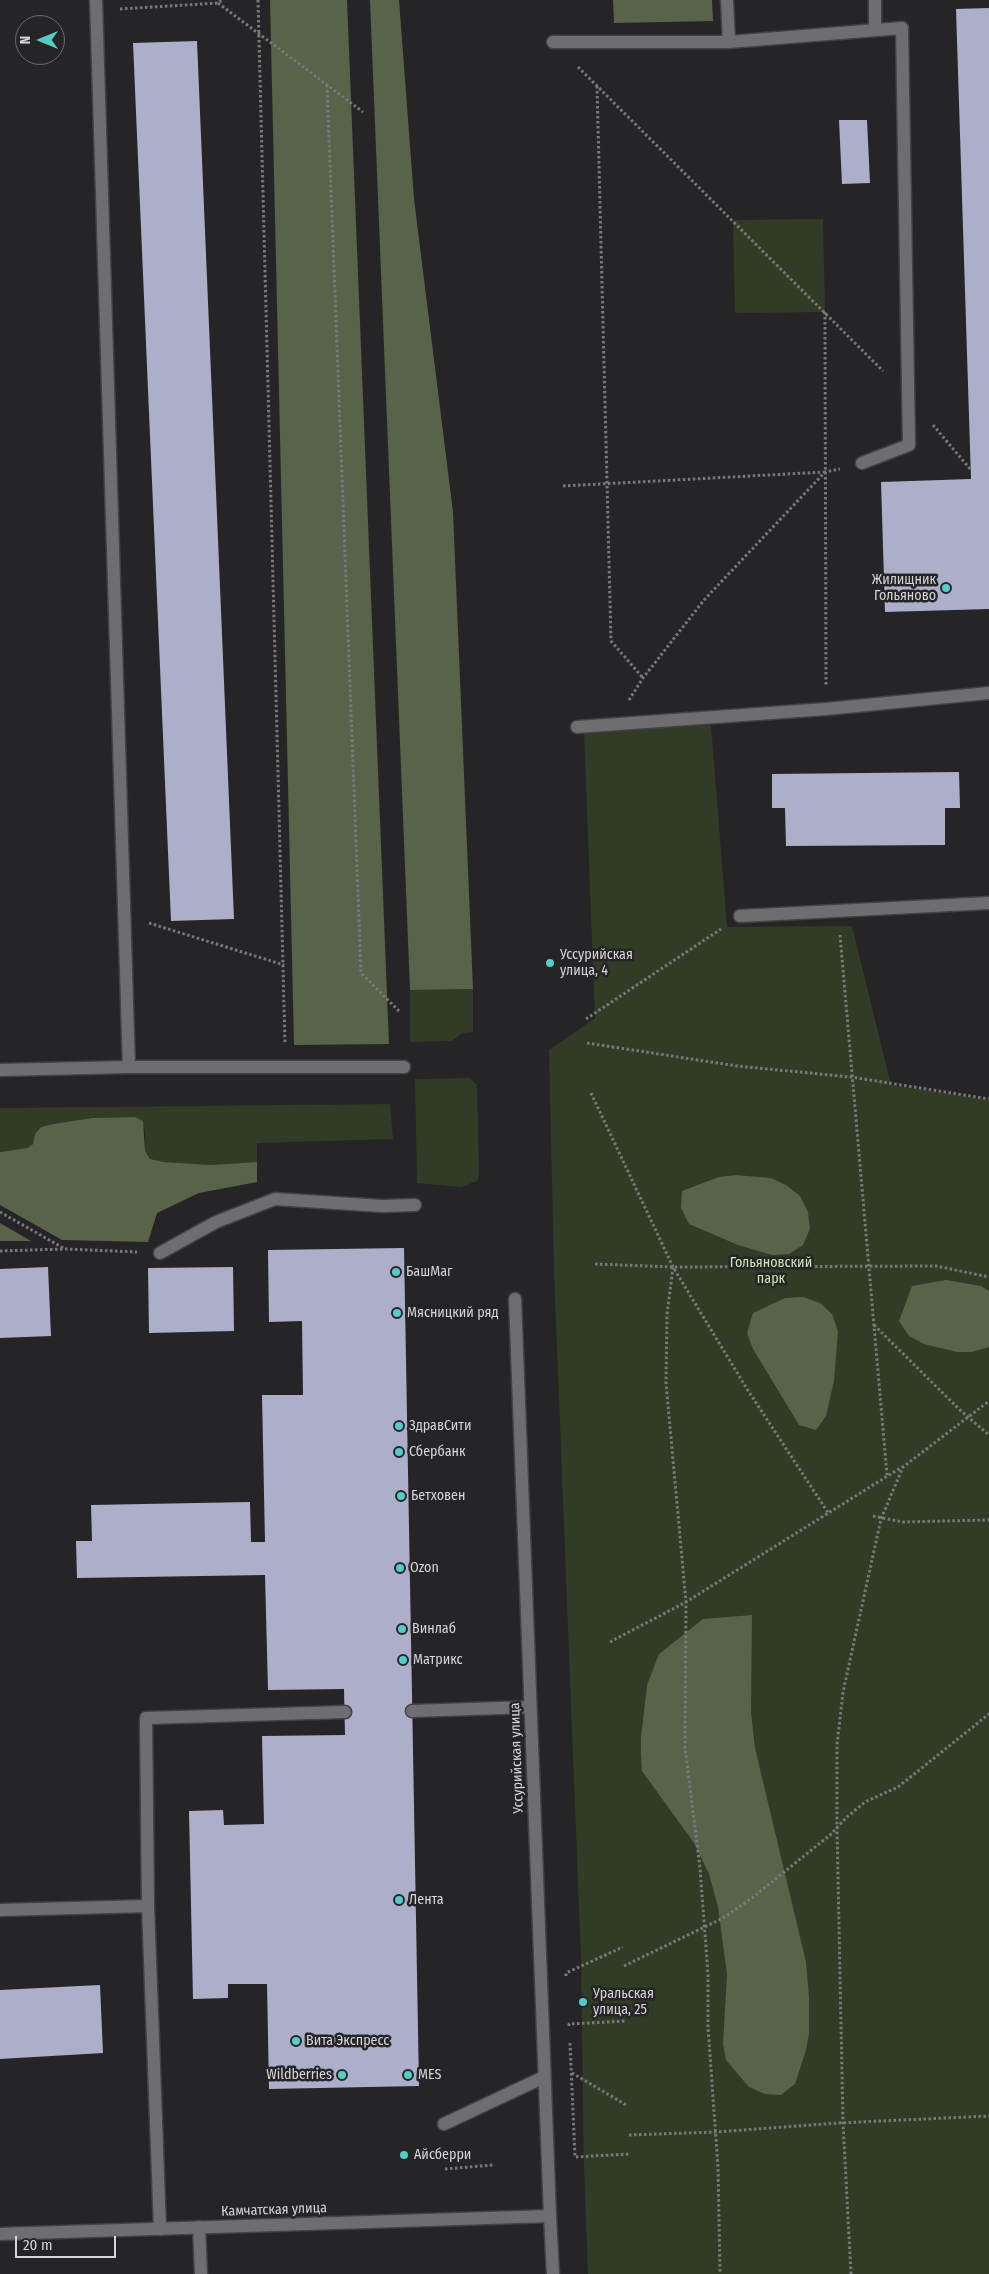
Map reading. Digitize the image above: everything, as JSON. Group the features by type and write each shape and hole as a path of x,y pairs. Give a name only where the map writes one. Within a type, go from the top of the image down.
{"street":[{"path":"727,0 729,42"},
{"path":"874,0 875,28"},
{"path":"97,5 130,1067"},
{"path":"553,42 729,42 875,28 902,28 909,445 862,463"},
{"path":"577,727 826,709 989,693"},
{"path":"740,916 989,903"},
{"path":"0,1070 130,1067 404,1067"},
{"path":"160,1253 216,1222 275,1199 382,1206 415,1205"},
{"name":"Уссурийская улица","path":"515,1299 544,2077 554,2274"},
{"path":"412,1711 530,1707"},
{"path":"160,2228 148,1906 146,1718 345,1712"},
{"path":"0,1910 148,1906"},
{"path":"444,2124 544,2077"},
{"name":"Камчатская улица","path":"0,2234 550,2216"},
{"path":"199,2227 200,2274"}],"path":[{"path":"258,0 286,1067"},
{"path":"97,5 220,1 363,112"},
{"path":"553,42 908,396 971,470"},
{"path":"327,85 360,973 399,1010"},
{"path":"597,86 611,641 643,678"},
{"path":"825,312 826,709"},
{"path":"563,486 825,472 862,463"},
{"path":"615,724 643,678 704,600 825,472"},
{"path":"838,912 887,1475"},
{"path":"586,1019 740,916"},
{"path":"125,917 171,928 284,966"},
{"path":"587,1043 737,1066 851,1078 989,1099"},
{"path":"591,1093 673,1267 747,1389 829,1514"},
{"path":"0,1212 65,1249"},
{"path":"0,1251 65,1249 160,1253"},
{"path":"596,1264 673,1267 936,1266 989,1277"},
{"path":"673,1267 667,1315 666,1383 686,1602 685,1747 700,1868 708,1974 708,2036 716,2132 720,2274"},
{"path":"873,1324 967,1417 989,1435"},
{"path":"610,1642 686,1602 829,1514 902,1467 989,1401"},
{"path":"851,2274 843,2123 837,1746 843,1692 881,1519 902,1467"},
{"path":"873,1516 903,1522 988,1519 989,1525"},
{"path":"624,1966 723,1918 752,1898 837,1828 865,1802 898,1787 989,1714"},
{"path":"567,1981 566,1973 623,1947"},
{"path":"568,2015 575,2157 629,2154"},
{"path":"569,2024 626,2021"},
{"path":"571,2072 628,2106"},
{"path":"629,2135 716,2132 843,2123 989,2116"},
{"path":"445,2169 494,2165"}],"green space":[{"path":"270,0 347,0 389,1044 294,1045"},
{"path":"370,0 399,0 414,199 453,512 473,989 410,990"},
{"path":"613,0 712,0 713,21 614,23"},
{"path":"823,219 825,312 735,313 733,220"},
{"name":"Гольяновcкий парк","path":"711,725 727,927 852,926 891,1085 989,1100 989,2274 588,2274 584,2168 581,1959 554,1271 549,1050 595,1018 584,731"},
{"path":"473,989 473,1032 462,1033 452,1041 410,1042 410,990"},
{"path":"470,1078 477,1085 479,1176 477,1181 461,1187 417,1183 415,1079"},
{"path":"390,1104 393,1139 257,1143 257,1162 211,1165 164,1162 150,1159 145,1151 145,1130 135,1117 92,1118 41,1127 35,1134 33,1144 28,1149 0,1152 0,1108"},
{"path":"135,1117 143,1121 145,1151 150,1159 164,1162 211,1165 257,1162 257,1182 199,1193 157,1213 148,1242 62,1240 0,1205 0,1152 28,1148 33,1144 35,1134 41,1127 92,1118"},
{"path":"736,1175 771,1178 786,1185 800,1196 808,1212 810,1229 803,1245 789,1254 772,1255 738,1245 689,1224 681,1208 682,1191 719,1177"},
{"path":"0,1223 31,1241 0,1241"},
{"path":"946,1280 981,1286 989,1291 989,1347 972,1352 957,1352 924,1344 909,1336 899,1321 912,1286"},
{"path":"803,1297 820,1303 832,1314 838,1331 834,1381 826,1416 816,1430 799,1425 753,1349 747,1333 753,1313 785,1298"},
{"path":"752,1615 751,1712 755,1748 806,1962 809,1997 809,2033 806,2050 795,2084 781,2095 765,2094 749,2087 726,2060 723,2044 727,1974 718,1907 709,1874 694,1843 642,1771 641,1755 647,1685 659,1654 703,1619"}],"building":[{"path":"989,8 989,609 885,612 881,482 971,479 956,9"},
{"path":"197,41 234,919 171,921 133,43"},
{"path":"839,120 867,120 870,183 842,184"},
{"path":"959,772 960,808 945,808 945,845 786,846 785,808 772,808 772,774"},
{"path":"404,1248 419,2086 269,2089 267,1984 228,1984 228,1998 193,1999 189,1811 223,1810 224,1825 264,1824 262,1736 345,1735 344,1689 268,1690 265,1575 77,1578 76,1541 92,1541 91,1505 250,1502 251,1542 265,1542 262,1395 303,1395 302,1321 269,1322 268,1250"},
{"path":"48,1267 51,1336 0,1338 0,1269"},
{"path":"233,1267 234,1331 149,1333 148,1268"},
{"path":"100,1985 103,2053 0,2059 0,1990"}],"place":[{"name":"Жилищник Гольяново","path":"946,588"},
{"name":"Уссурийская улица, 4","path":"550,963"},
{"name":"БашМаг","path":"396,1272"},
{"name":"Мясницкий ряд","path":"397,1313"},
{"name":"ЗдравСити","path":"399,1426"},
{"name":"Сбербанк","path":"399,1452"},
{"name":"Бетховен","path":"401,1496"},
{"name":"Ozon","path":"400,1568"},
{"name":"Винлаб","path":"402,1629"},
{"name":"Матрикс","path":"403,1660"},
{"name":"Лента","path":"399,1900"},
{"name":"Уральская улица, 25","path":"583,2002"},
{"name":"Вита Экспресс","path":"296,2041"},
{"name":"Wildberries","path":"342,2075"},
{"name":"MES","path":"408,2075"},
{"name":"Айсберри","path":"404,2155"}]}
